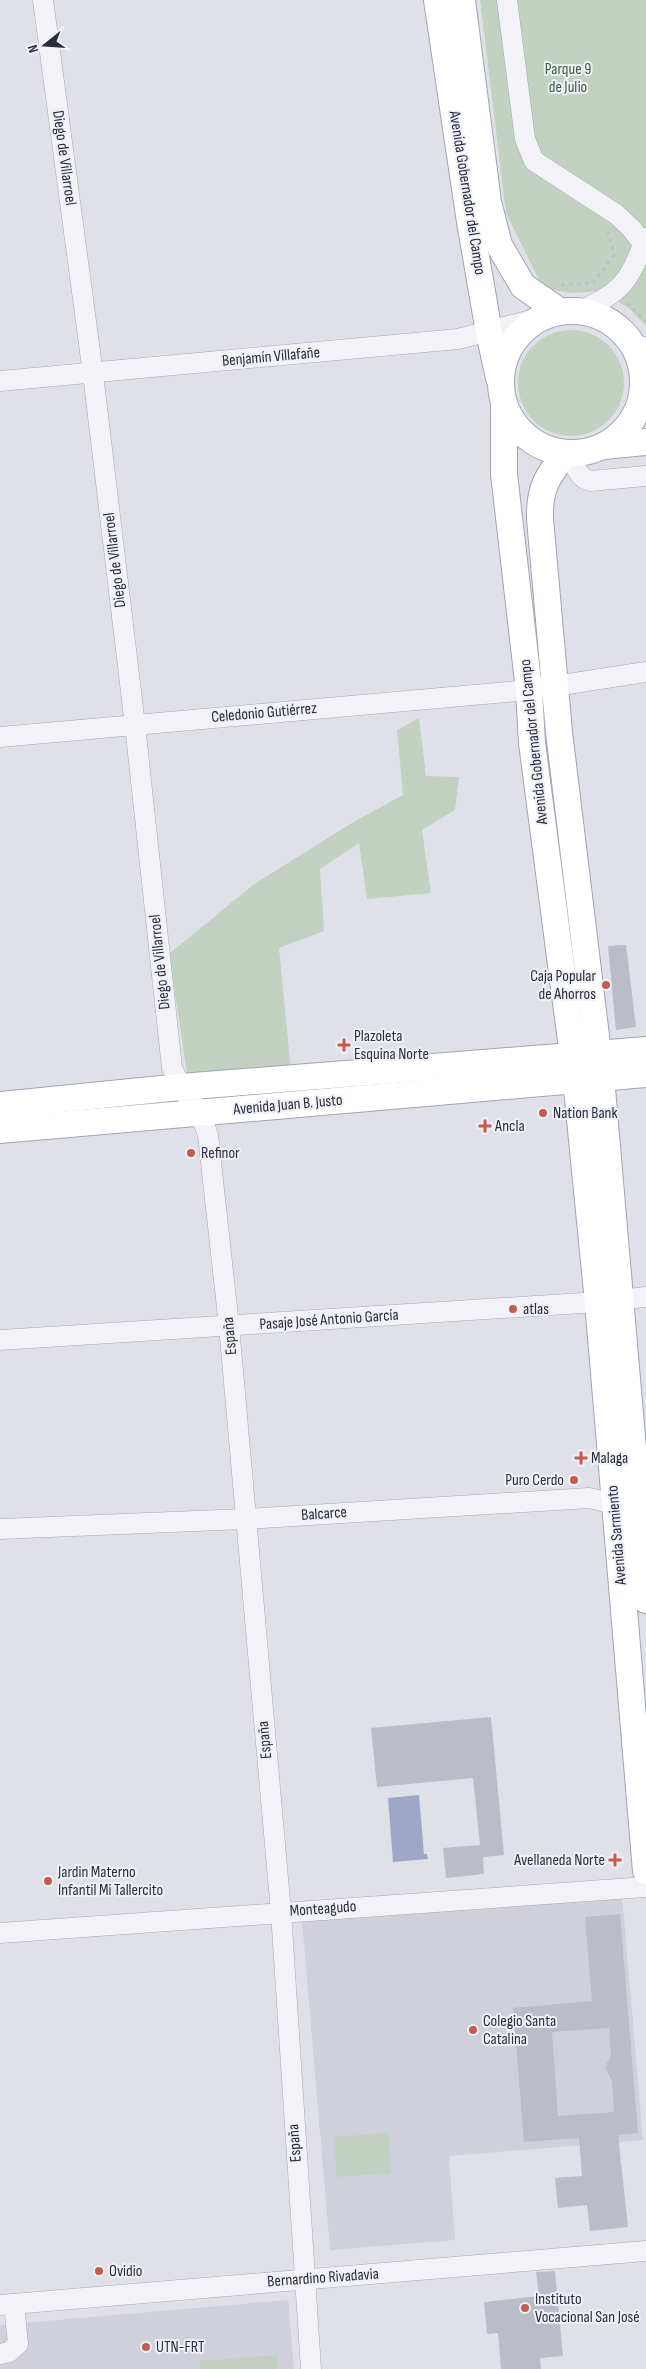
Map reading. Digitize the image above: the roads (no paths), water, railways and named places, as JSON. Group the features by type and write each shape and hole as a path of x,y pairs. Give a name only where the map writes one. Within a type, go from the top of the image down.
{"main road":[{"name":"Avenida Gobernador del Campo","path":"437,0 489,332 502,395 504,474 529,690 532,743 587,1067"},
{"name":"Avenida Gobernador del Campo","path":"462,0 488,202 499,245 523,286 560,313"},
{"path":"560,313 598,316 615,325 629,340 643,365 641,398 634,417 621,434 604,446 588,452 568,454 546,449 528,438 513,423 502,395 502,365 510,346 523,330 560,313"},
{"path":"604,446 646,442"},
{"name":"Avenida Gobernador del Campo","path":"568,454 547,478 539,506 556,687 587,1067"},
{"path":"587,1067 646,1050"},
{"path":"587,1067 646,1074"},
{"name":"Avenida Juan B. Justo","path":"0,1105 181,1087 587,1067"},
{"name":"Avenida Juan B. Justo","path":"0,1130 200,1113 587,1067"},
{"name":"Avenida Sarmiento","path":"587,1067 609,1301 633,1508 646,1600"},
{"name":"Avenida Sarmiento","path":"633,1508 646,1871"}],"street":[{"name":"Diego de Villarroel","path":"43,0 92,374 135,725 172,1068 181,1087 200,1113"},
{"path":"507,0 525,138 534,161 616,214 645,243"},
{"name":"Benjamín Villafañe","path":"0,381 458,339 604,300 637,275 638,261 645,243"},
{"path":"568,454 582,477 590,481 646,476"},
{"name":"Celedonio Gutiérrez","path":"0,737 529,690 646,672"},
{"name":"España","path":"200,1113 208,1135 229,1326 280,1912 311,2369"},
{"name":"Pasaje José Antonio García","path":"0,1340 646,1298"},
{"name":"Balcarce","path":"0,1529 245,1519 589,1498 633,1508"},
{"name":"Monteagudo","path":"0,1933 646,1887"},
{"name":"Bernardino Rivadavia","path":"7,2305 646,2251"},
{"path":"0,2354 9,2352 18,2344 7,2305"}],"water":[{"path":"419,1795 424,1854 427,1854 428,1859 393,1862 388,1798"}],"place":[{"name":"Caja Popular de Ahorros","path":"606,985"},
{"name":"Plazoleta Esquina Norte","path":"344,1045"},
{"name":"Nation Bank","path":"543,1113"},
{"name":"Ancla","path":"485,1126"},
{"name":"Refinor","path":"191,1153"},
{"name":"atlas","path":"513,1309"},
{"name":"Malaga","path":"581,1458"},
{"name":"Puro Cerdo","path":"574,1480"},
{"name":"Avellaneda Norte","path":"615,1860"},
{"name":"Jardin Materno Infantil Mi Tallercito","path":"48,1881"},
{"name":"Colegio Santa Catalina","path":"473,2030"},
{"name":"Ovidio","path":"99,2271"},
{"name":"Instituto Vocacional San José","path":"525,2308"},
{"name":"UTN-FRT","path":"146,2347"}],"park label":[{"name":"Parque 9 de Julio","path":"568,78"}]}
